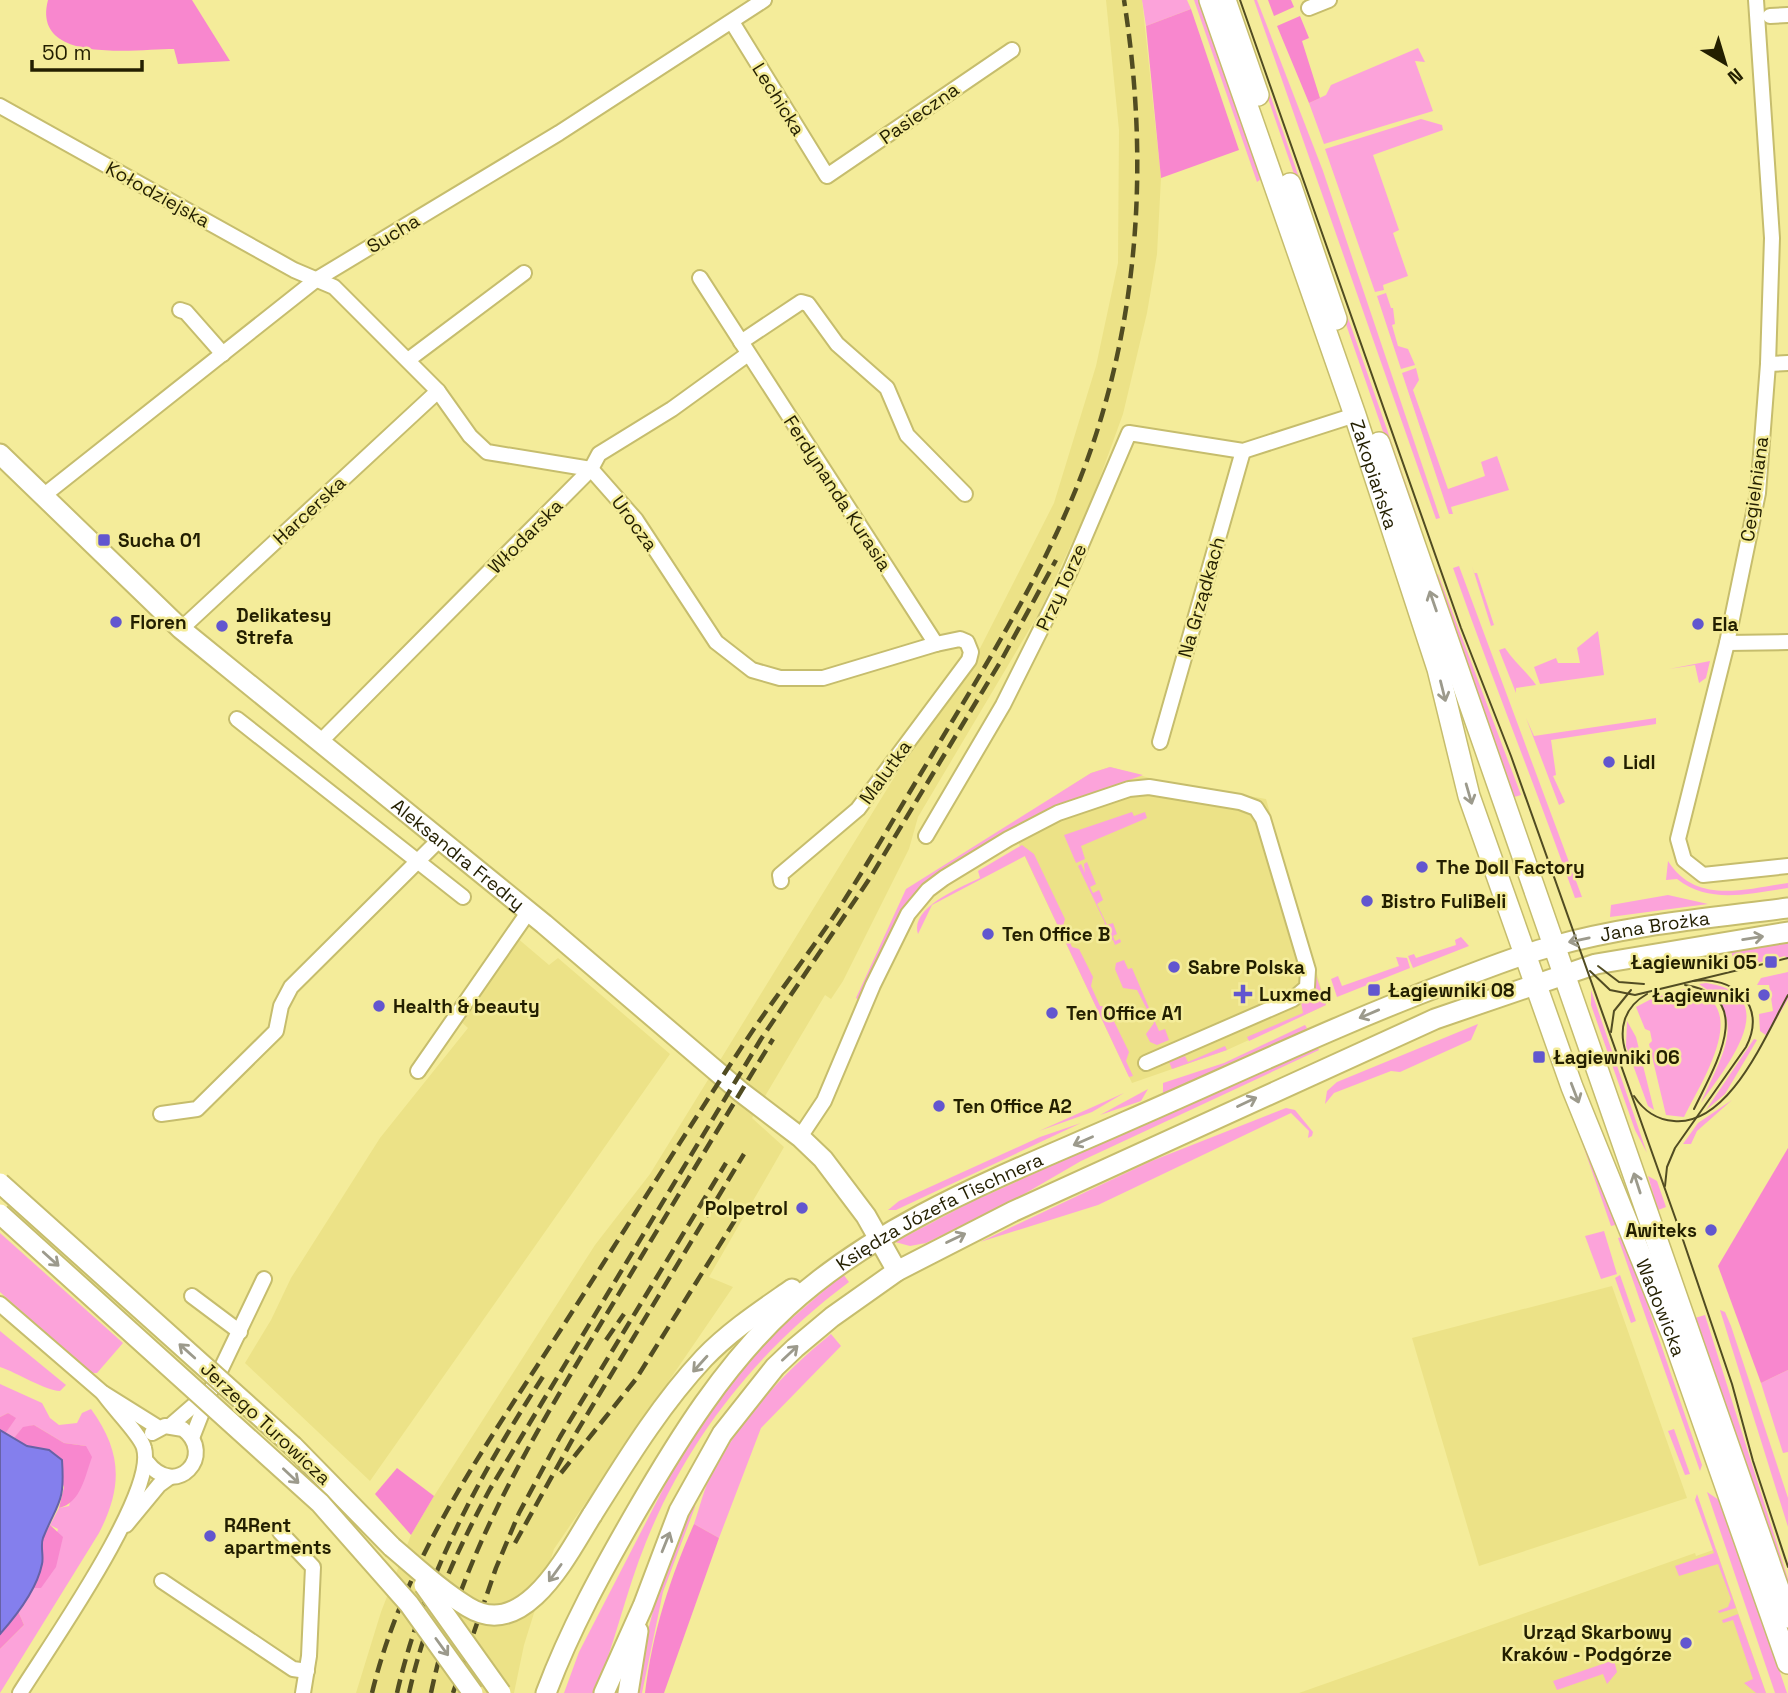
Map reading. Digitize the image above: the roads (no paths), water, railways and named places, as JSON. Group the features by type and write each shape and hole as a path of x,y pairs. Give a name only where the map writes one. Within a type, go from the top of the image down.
{"main road":[{"name":"Zakopiańska","path":"1210,0 1354,415 1438,669 1469,796 1524,955"},
{"name":"Zakopiańska","path":"1226,0 1551,946"},
{"name":"Aleksandra Fredry","path":"0,454 181,629 528,911 741,1092 800,1137 823,1159 880,1239 897,1271"},
{"name":"Jana Brożka","path":"1524,955 1551,946 1607,935 1788,908"},
{"name":"Jana Brożka","path":"1534,983 1614,960 1788,932"},
{"name":"Wadowicka","path":"1551,946 1788,1617"},
{"name":"Wadowicka","path":"1524,955 1585,1120 1653,1282 1788,1663"},
{"name":"Księdza Józefa Tischnera","path":"546,1693 568,1635 693,1418 762,1331 834,1269 880,1239 992,1180 1342,1025 1524,955"},
{"name":"Księdza Józefa Tischnera","path":"604,1693 643,1606 667,1538 687,1493 739,1411 775,1367 814,1332 897,1271 1001,1217 1346,1057 1435,1019 1534,983"},
{"name":"Jerzego Turowicza","path":"0,1183 293,1446 392,1547 449,1617 501,1693"},
{"name":"Jerzego Turowicza","path":"0,1214 328,1512 409,1604 473,1693"},
{"path":"392,1547 443,1591 469,1608 495,1614 511,1611 527,1603 544,1588 633,1450 705,1357 747,1321 797,1285 834,1269"},
{"path":"628,1693 643,1606"},
{"path":"552,1693 556,1666"}],"street":[{"name":"Sucha","path":"43,496 317,279 559,133 764,0"},
{"path":"1309,8 1329,0"},
{"name":"Cegielniana","path":"1756,0 1772,238 1768,364 1758,493 1727,643 1678,839 1680,851 1694,870 1703,875 1788,866"},
{"path":"1770,16 1788,15"},
{"name":"Lechicka","path":"732,22 827,176"},
{"name":"Pasieczna","path":"827,176 1012,50"},
{"name":"Kołodziejska","path":"0,106 282,264 317,279"},
{"path":"408,360 524,273"},
{"name":"Ferdynanda Kurasia","path":"700,278 936,644"},
{"path":"317,279 334,287 408,360 438,391 470,436 487,452 591,469"},
{"path":"745,348 801,302 808,304 837,344 887,388 906,435 965,494"},
{"path":"183,309 223,354"},
{"name":"Włodarska","path":"320,742 591,469 599,454 672,409 745,348"},
{"path":"1768,364 1788,363"},
{"name":"Harcerska","path":"181,629 438,391"},
{"path":"1243,451 1354,415"},
{"name":"Przy Torze","path":"926,836 1003,705 1052,608 1129,433 1243,451"},
{"name":"Na Grządkach","path":"1160,742 1243,451"},
{"name":"Urocza","path":"591,469 636,520 716,642 752,670 780,678 823,678 960,639 971,648"},
{"path":"1727,643 1788,642"},
{"name":"Malutka","path":"781,881 780,875 791,863 858,809 878,785 969,660 971,648"},
{"path":"237,719 463,897"},
{"path":"800,1137 824,1101 873,985 908,914 928,890 1058,813 1129,789 1149,787 1250,805 1263,818 1308,970 1307,987 1293,999 1146,1063"},
{"path":"161,1114 197,1109 276,1031 281,1006 291,987 419,863 440,839"},
{"path":"418,1071 528,911"},
{"path":"192,1438 264,1279"},
{"path":"192,1296 240,1332"},
{"path":"0,1304 103,1393 165,1427 183,1429 192,1438 196,1450 192,1466 178,1476 170,1477 154,1471 103,1393"},
{"path":"20,1693 122,1528 144,1478 152,1433 165,1427 211,1392"},
{"path":"122,1528 159,1485 170,1477"},
{"path":"280,1532 313,1567 307,1671 303,1693"},
{"path":"162,1581 293,1669 307,1671"}],"tram line":[{"path":"1240,0 1461,628 1511,756 1681,1234 1732,1384 1753,1461 1788,1567"},
{"path":"1590,971 1610,990 1635,995 1788,958"},
{"path":"1598,966 1619,982 1644,984"},
{"path":"1665,1186 1667,1167 1675,1148 1746,1047 1752,1032 1753,1018 1743,996 1721,983 1693,981"},
{"path":"1685,985 1708,992 1721,1004 1726,1019 1719,1056 1694,1109"},
{"path":"1611,1032 1614,1011 1631,990"},
{"path":"1626,1053 1623,1035 1625,1019 1633,1005 1647,994"},
{"path":"1634,1096 1642,1106 1662,1119 1694,1119 1712,1109 1743,1075 1788,995"}],"railway":[{"path":"372,1693 406,1594 453,1500 722,1077 827,927 981,673 1050,548 1087,460 1102,415 1115,364 1132,261 1137,157 1131,52 1124,0"},
{"path":"409,1693 423,1640 442,1588 490,1489 761,1039 870,878 1002,659 1056,560"},
{"path":"431,1693 460,1593 501,1499 576,1365 773,1039"},
{"path":"515,1543 576,1433 744,1154"},
{"path":"453,1693 496,1568 519,1513 560,1437 726,1163"},
{"path":"561,1473 636,1379 737,1217"},
{"path":"606,1340 624,1314"},
{"path":"397,1693 408,1651 438,1568 477,1488 544,1375"}],"place":[{"name":"Sucha 01","path":"104,540"},
{"name":"Floren","path":"116,622"},
{"name":"Ela","path":"1698,624"},
{"name":"Delikatesy Strefa","path":"222,626"},
{"name":"Lidl","path":"1609,762"},
{"name":"The Doll Factory","path":"1422,867"},
{"name":"Bistro FuliBeli","path":"1367,901"},
{"name":"Ten Office B","path":"988,934"},
{"name":"Łagiewniki 05","path":"1771,962"},
{"name":"Sabre Polska","path":"1174,967"},
{"name":"Łagiewniki 08","path":"1374,990"},
{"name":"Luxmed","path":"1243,994"},
{"name":"Łagiewniki","path":"1764,995"},
{"name":"Health & beauty","path":"379,1006"},
{"name":"Ten Office A1","path":"1052,1013"},
{"name":"Łagiewniki 06","path":"1539,1057"},
{"name":"Ten Office A2","path":"939,1106"},
{"name":"Polpetrol","path":"802,1208"},
{"name":"Awiteks","path":"1711,1230"},
{"name":"R4Rent apartments","path":"210,1536"},
{"name":"Urząd Skarbowy Kraków - Podgórze","path":"1686,1643"}]}
